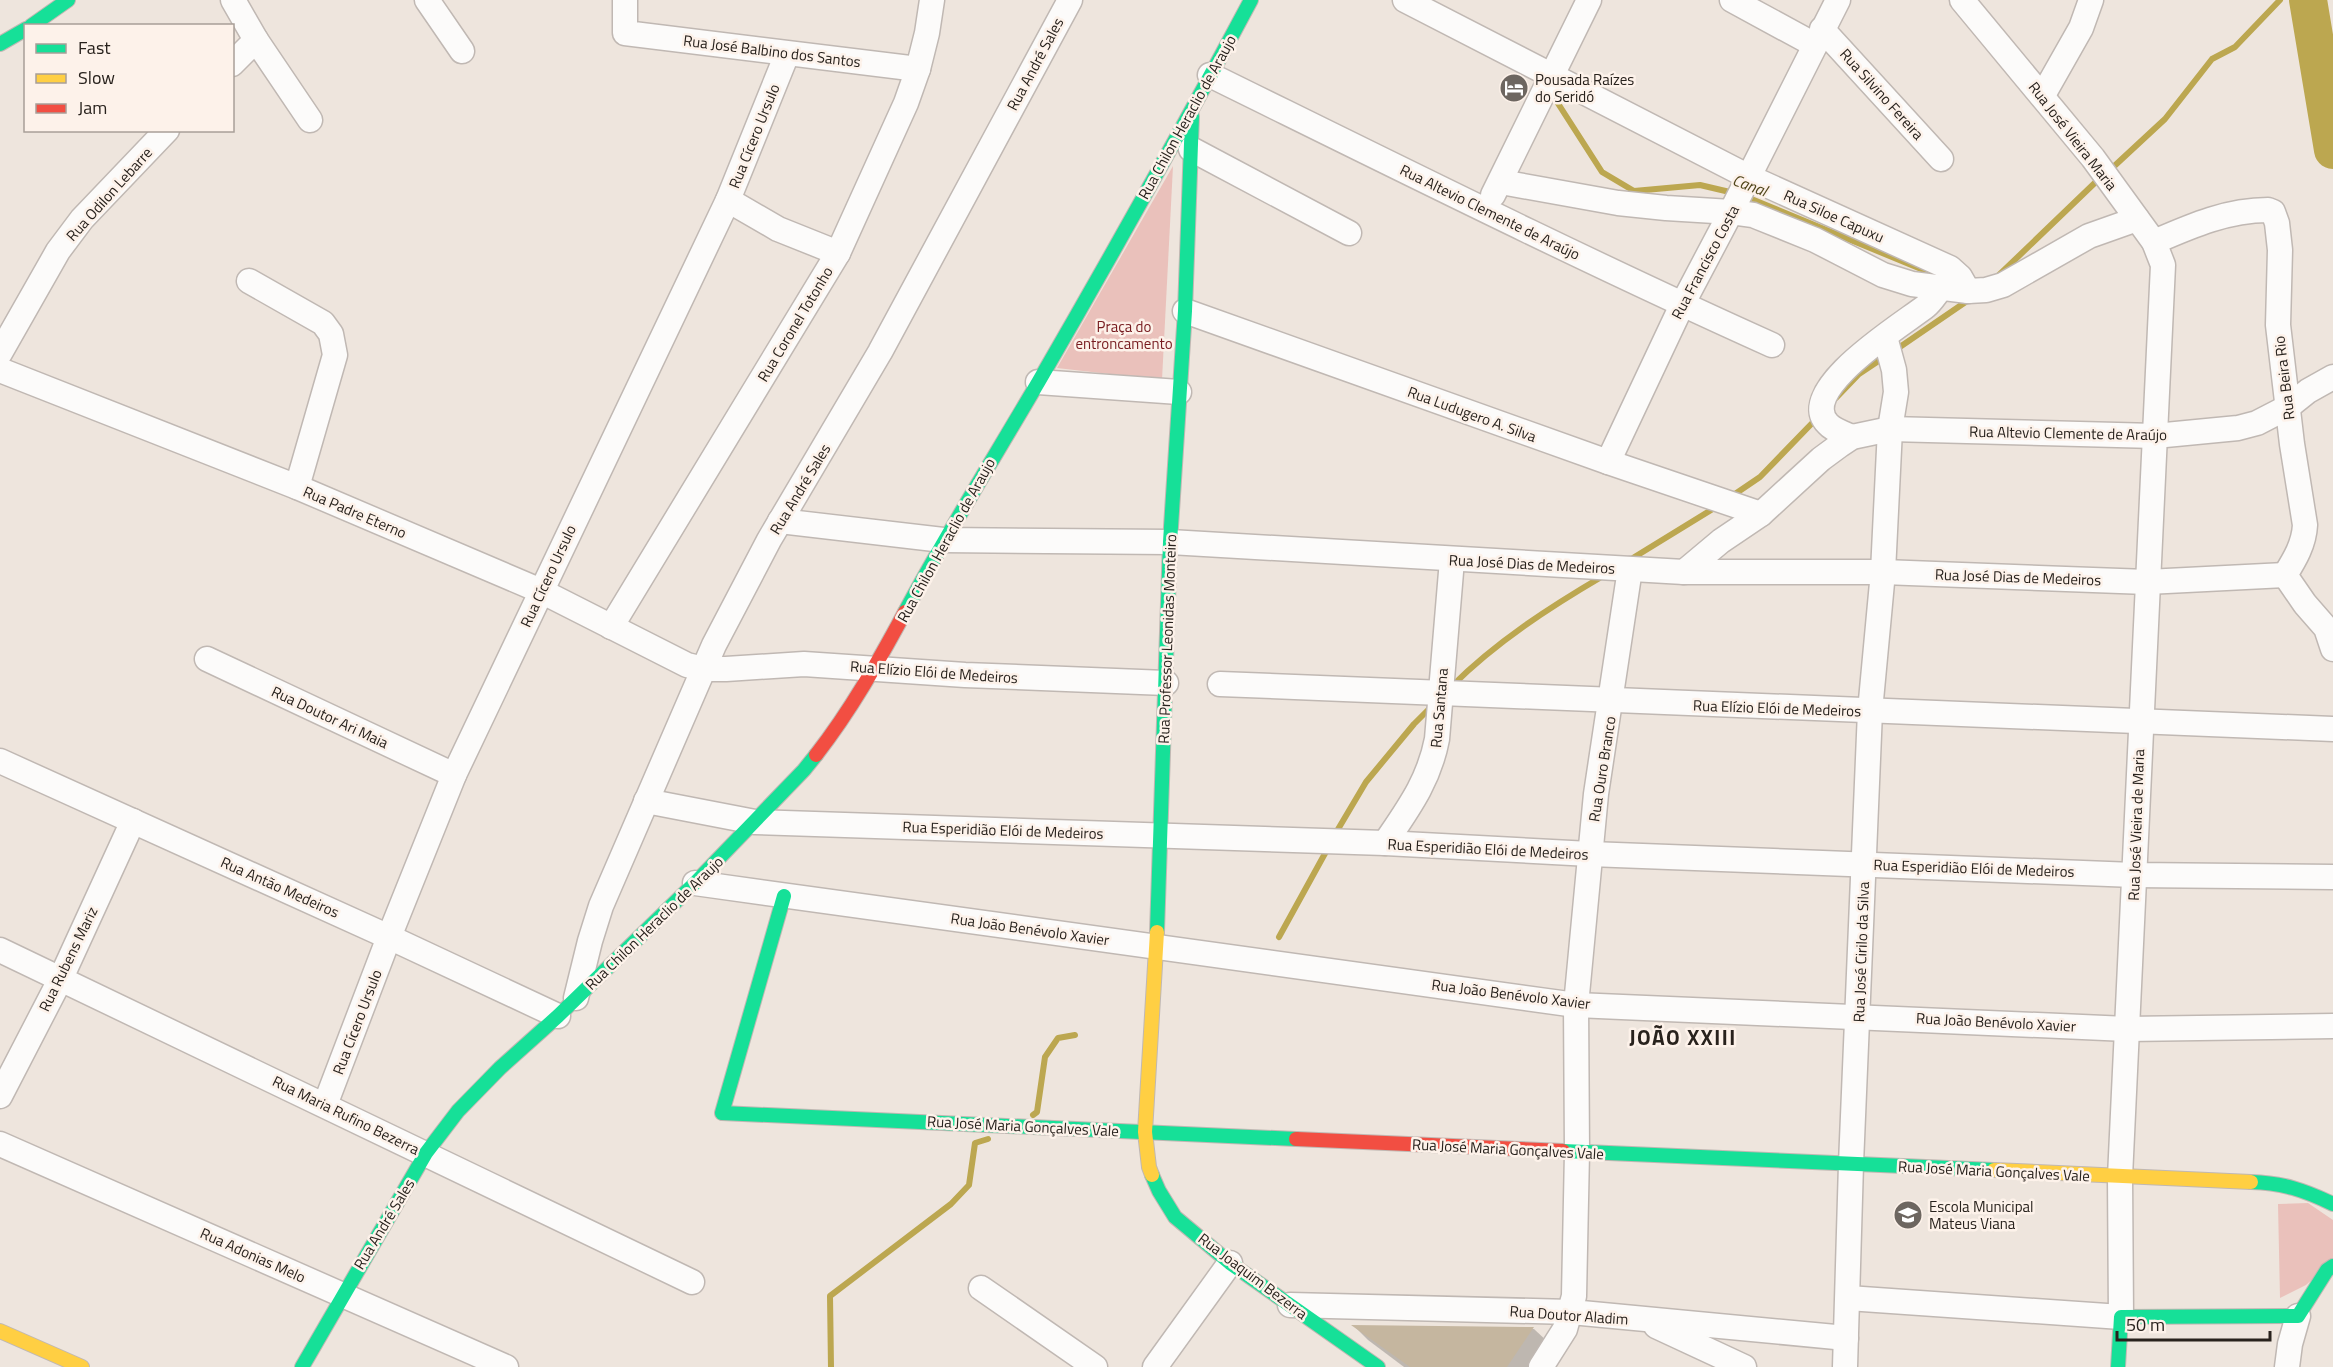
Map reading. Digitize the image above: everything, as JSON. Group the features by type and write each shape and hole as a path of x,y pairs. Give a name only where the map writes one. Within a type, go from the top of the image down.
{"street":[{"path":"34,24 68,0"},
{"path":"233,0 256,40 310,120"},
{"path":"427,0 462,51"},
{"name":"Rua José Balbino dos Santos","path":"625,0 625,33 918,69"},
{"name":"Rua Coronel Totonho","path":"611,627 838,253 906,103 918,69 932,0"},
{"name":"Rua André Sales","path":"576,998 601,906 703,669 780,520 880,352 1070,0"},
{"name":"Rua Chilon Heraclio de Araujo","path":"558,1016 755,822 804,770 839,726 875,669 943,540 1038,382 1192,111 1251,0"},
{"name":"Rua Siloe Capuxu","path":"1405,0 1749,177 1950,268 1960,277 1968,291"},
{"path":"1484,210 1501,182 1589,0"},
{"name":"Rua Silvino Fereira","path":"1732,0 1819,37 1941,159"},
{"name":"Rua Francisco Costa","path":"1608,462 1682,305 1838,0"},
{"name":"Rua José Vieira Maria","path":"1962,0 2093,158 2154,242 2163,265 2162,282"},
{"path":"2043,95 2081,28 2091,0"},
{"path":"0,44 24,30"},
{"path":"234,62 256,40"},
{"name":"Rua Cícero Ursulo","path":"325,1105 454,775 728,200 787,54"},
{"name":"Rua Altevio Clemente de Araújo","path":"1210,75 1484,210 1682,305 1772,345"},
{"name":"Rua Professor Leonidas Monteiro","path":"1149,1167 1145,1132 1157,946 1170,542 1185,311 1192,111"},
{"name":"Rua Odilon Lebarre","path":"0,352 58,251 82,219 165,132"},
{"path":"1191,149 1349,233"},
{"path":"1501,182 1618,202 1753,215 1815,240 1883,275 1912,285 1968,291 1986,290 2003,285 2089,236 2137,219"},
{"path":"728,200 778,229 838,253"},
{"name":"Rua Beira Rio","path":"2154,242 2212,218 2248,210 2273,212 2277,223 2280,250 2278,325 2292,444 2305,525 2304,538 2295,560 2285,575"},
{"path":"249,281 323,323 331,334 335,355 297,487"},
{"name":"Rua José Vieira de Maria","path":"2118,1367 2121,1317 2120,1177 2162,282"},
{"path":"1684,572 1721,541 1761,514 1821,459 1852,437 1828,424 1822,406 1830,384 1847,367 1927,305 1941,288"},
{"name":"Rua Ludugero A. Silva","path":"1185,311 1608,462 1761,514"},
{"name":"Rua José Cirilo da Silva","path":"1845,1367 1870,711 1883,572 1890,429 1896,392 1885,337"},
{"name":"Rua Padre Eterno","path":"0,370 297,487 541,591 687,665 703,669"},
{"name":"Rua Altevio Clemente de Araújo","path":"1852,437 1890,429 2155,436 2238,428 2257,423 2288,407 2308,391 2333,377"},
{"path":"1038,382 1179,392"},
{"name":"Rua José Dias de Medeiros","path":"780,520 943,540 1170,542 1684,572 1883,572 2147,582 2285,575"},
{"name":"Rua Santana","path":"1385,843 1424,782 1433,762 1437,739 1452,560"},
{"name":"Rua Ouro Branco","path":"1541,1367 1565,1329 1574,1296 1577,1152 1576,1005 1602,756 1630,569"},
{"path":"2285,575 2305,604 2326,628 2333,649"},
{"name":"Rua Doutor Ari Maia","path":"207,659 454,775"},
{"name":"Rua Elízio Elói de Medeiros","path":"703,669 804,664 1061,680 1167,684"},
{"name":"Rua Elízio Elói de Medeiros","path":"1221,684 2333,729"},
{"name":"Rua Antão Medeiros","path":"0,761 558,1016"},
{"name":"Rua Esperidião Elói de Medeiros","path":"646,801 755,822 1385,843 1590,854 2134,875 2333,878"},
{"name":"Rua Rubens Mariz","path":"0,1096 61,978 133,821"},
{"name":"Rua João Benévolo Xavier","path":"695,883 1576,1005 2127,1029 2333,1026"},
{"name":"Rua José Maria Gonçalves Vale","path":"784,896 722,1113 2274,1183 2294,1187 2333,1203"},
{"name":"Rua Maria Rufino Bezerra","path":"0,950 692,1282"},
{"name":"Rua André Sales","path":"302,1367 342,1294 426,1153 458,1111 500,1068 558,1016"},
{"name":"Rua Adonias Melo","path":"0,1144 506,1367"},
{"name":"Rua Joaquim Bezerra","path":"1149,1167 1158,1191 1175,1217 1230,1263 1368,1364"},
{"path":"1155,1367 1230,1263"},
{"path":"2287,1367 2290,1344 2298,1316 2327,1270 2333,1266"},
{"path":"981,1288 1095,1367"},
{"path":"1848,1298 2121,1317 2298,1316"},
{"name":"Rua Doutor Aladim","path":"1290,1305 1571,1312 1846,1338"},
{"path":"1641,1319 1744,1367"},
{"path":"0,1331 82,1367"}],"green space":[{"name":"Praça do entroncamento","path":"1173,166 1162,380 1057,368"},
{"path":"2308,1203 2333,1220 2333,1261 2306,1285 2280,1298 2278,1204"}],"building":[{"path":"1351,1325 1534,1327 1507,1367 1410,1367"}],"waterway":[{"name":"Canal","path":"2110,170 2165,119 2212,59 2235,47 2280,0"},
{"path":"2308,0 2333,150"},
{"name":"Canal","path":"1550,91 1602,172 1634,191 1700,185 1734,193"},
{"name":"Canal","path":"1999,275 2102,176"},
{"name":"Canal","path":"1744,196 1943,278"},
{"path":"1894,351 1970,299"},
{"path":"1836,398 1859,374 1886,356"},
{"path":"1732,496 1760,477 1819,416"},
{"path":"1628,561 1716,507"},
{"path":"1452,686 1524,626 1603,576"},
{"path":"1334,836 1366,782 1432,706"},
{"path":"1279,937 1328,848"},
{"path":"1033,1115 1037,1112 1045,1057 1058,1038 1075,1035"},
{"path":"831,1367 830,1296 951,1204 969,1185 975,1143 988,1139"}],"traffic: fast":[{"path":"34,24 68,0"},
{"path":"905,612 1120,239 1251,0"},
{"path":"0,44 24,30"},
{"path":"1157,932 1170,542 1185,311 1192,116"},
{"path":"302,1367 426,1153 458,1111 500,1068 558,1016 695,883 816,755"},
{"path":"784,896 722,1113 1296,1139"},
{"path":"1563,1151 1994,1170"},
{"path":"1152,1175 1175,1217 1230,1263 1378,1367"},
{"path":"2251,1182 2293,1188 2333,1204"},
{"path":"2118,1367 2121,1317 2298,1316 2327,1270 2333,1266"}],"traffic: slow":[{"path":"1152,1175 1145,1132 1157,932"},
{"path":"1994,1170 2251,1182"},
{"path":"0,1331 82,1367"}],"traffic: jam":[{"path":"816,755 864,685 905,612"},
{"path":"1296,1139 1563,1151"}],"place":[{"name":"Pousada Raízes do Seridó","path":"1514,88"},
{"name":"Escola Municipal Mateus Viana","path":"1908,1215"}],"district":[{"name":"JOÃO XXIII","path":"1683,1037"}]}
